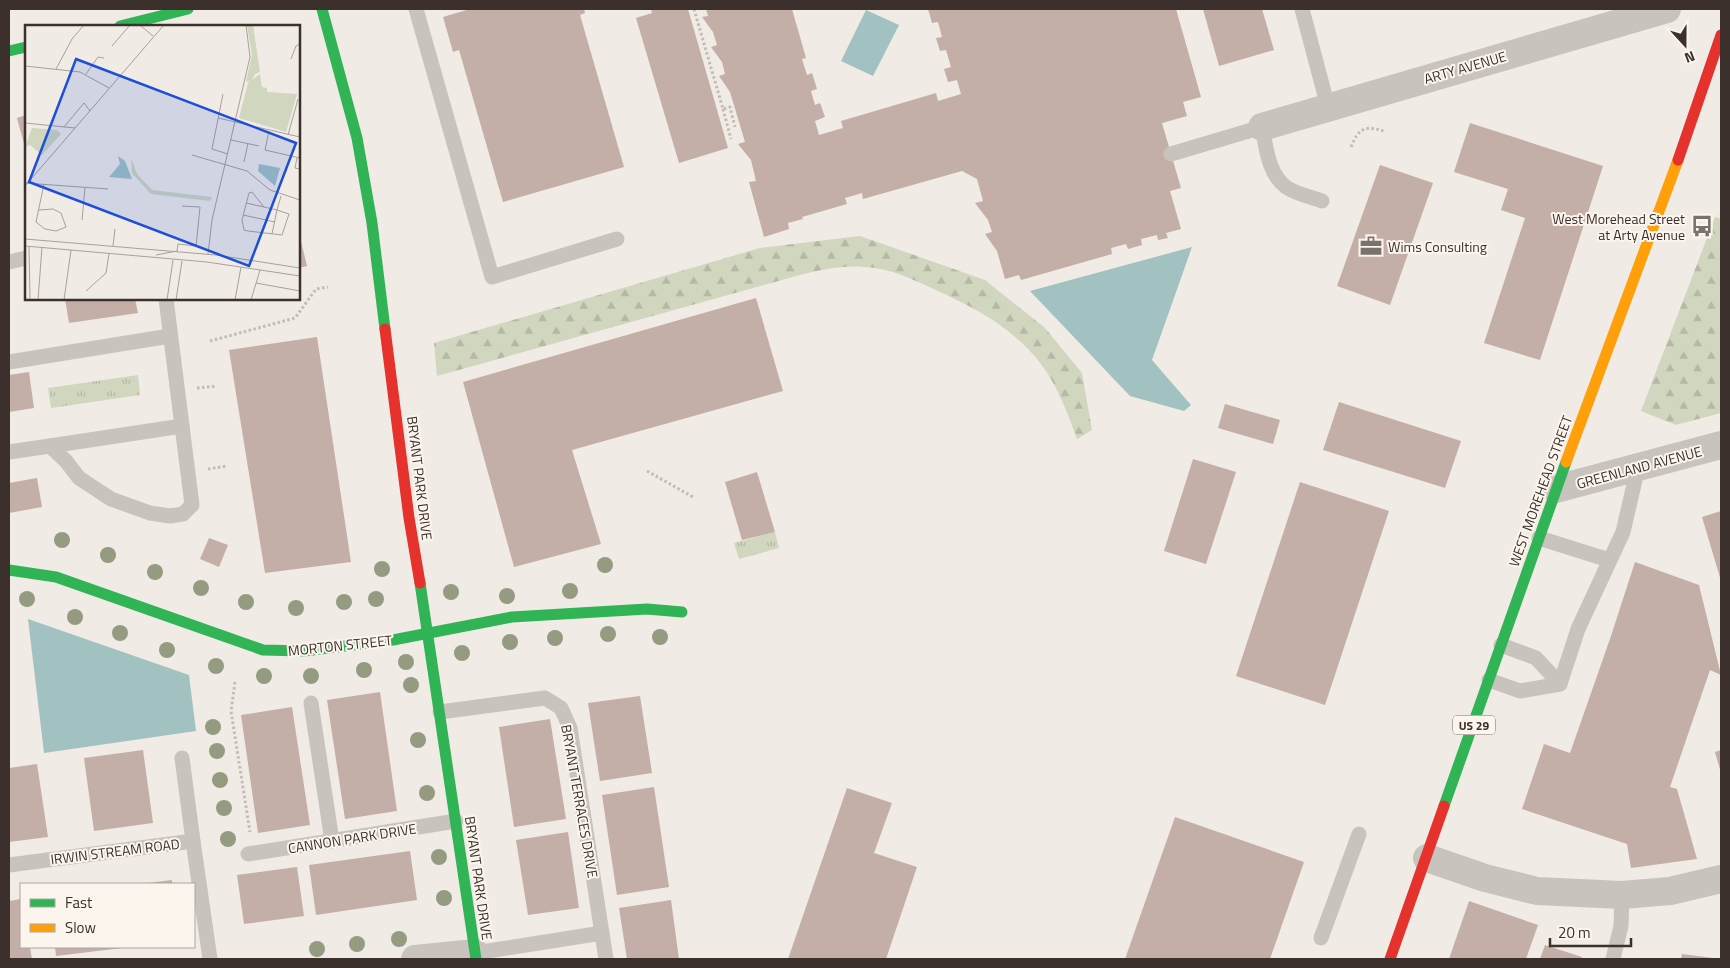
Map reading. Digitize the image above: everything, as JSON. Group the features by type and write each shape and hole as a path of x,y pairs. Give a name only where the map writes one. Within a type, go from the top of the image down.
{"street":[{"path":"124,25 188,9"},
{"name":"BRYANT PARK DRIVE","path":"322,9 357,138 372,223 409,518 476,956"},
{"name":"ARTY AVENUE","path":"1262,127 1622,15 1668,9"},
{"name":"WEST MOREHEAD STREET","path":"1390,959 1556,490 1678,159 1721,35"},
{"path":"9,51 25,47"},
{"name":"GREENLAND AVENUE","path":"1556,490 1721,444"},
{"name":"MORTON STREET","path":"9,570 56,577 263,650 304,651 393,640 512,617 647,610 682,612"},
{"path":"1427,858 1485,878 1537,890 1622,894 1670,891 1721,879"},
{"path":"415,959 476,956"}],"lane":[{"path":"416,9 492,277 617,239"},
{"path":"1302,9 1328,107"},
{"path":"1171,154 1262,127 1273,170 1280,181 1287,188 1322,201"},
{"path":"9,262 25,258"},
{"path":"50,446 66,460 79,478 111,499 150,513 170,516 183,514 192,505 166,300"},
{"path":"9,362 170,336"},
{"path":"9,452 182,426"},
{"path":"1560,684 1578,629 1623,532 1638,467"},
{"path":"1539,538 1609,560"},
{"path":"1501,644 1536,658 1560,684"},
{"path":"1489,680 1520,691 1560,684"},
{"name":"BRYANT TERRACES DRIVE","path":"440,712 545,698 562,708 570,728 606,959"},
{"path":"311,703 332,841"},
{"path":"182,758 193,841"},
{"name":"CANNON PARK DRIVE","path":"248,854 456,821"},
{"path":"1320,938 1359,834"},
{"name":"IRWIN STREAM ROAD","path":"9,865 193,841 210,959"},
{"path":"1613,959 1621,926 1622,894"},
{"path":"476,956 602,933"}],"path":[{"path":"694,9 730,139"},
{"path":"722,109 730,107 735,127"},
{"path":"1351,147 1356,135 1364,128 1373,127 1386,132"},
{"path":"210,341 295,318 316,289 328,287"},
{"path":"647,470 693,497"},
{"path":"235,682 231,712 248,821"}],"green space":[{"path":"1715,217 1721,219 1721,413 1676,425 1641,411"},
{"path":"860,236 985,280 1045,328 1082,373 1092,430 1077,439 1062,400 1047,372 1030,351 1006,329 966,304 918,282 892,272 864,267 839,267 800,275 437,376 434,343 760,248"},
{"path":"138,375 140,395 51,408 48,388"},
{"path":"775,532 779,548 739,559 734,543"}],"water":[{"path":"866,10 899,25 873,76 841,61"},
{"path":"1192,247 1152,360 1191,405 1184,411 1130,396 1030,291"},
{"path":"28,619 189,675 196,731 44,753"}],"building":[{"path":"470,9 584,9 585,13 580,15 624,167 503,202 459,50 453,52 443,17"},
{"path":"651,9 688,9 728,148 679,163 636,18 652,13"},
{"path":"706,9 792,9 806,58 802,59 807,75 812,73 817,89 811,91 815,105 820,103 825,117 815,121 819,135 843,128 841,121 936,93 938,101 961,94 957,80 948,82 944,69 951,67 946,50 940,51 936,38 942,37 938,22 932,23 928,9 1176,9 1201,97 1183,102 1187,116 1162,123 1181,188 1170,191 1181,229 1166,233 1168,238 1158,240 1157,235 1141,239 1142,245 1128,249 1126,244 1111,248 1112,254 1021,280 1019,275 1005,279 997,251 985,234 992,232 988,220 975,203 983,201 977,179 962,171 863,199 862,193 845,198 847,204 802,217 803,219 788,223 789,229 764,237 749,182 756,181 751,160 738,144 745,142 730,92 719,76 725,74 722,62 711,47 717,45 713,32 702,17 708,16"},
{"path":"1203,9 1262,9 1274,50 1219,66"},
{"path":"25,115 25,147 17,118"},
{"path":"1470,123 1603,166 1540,360 1484,343 1525,218 1501,210 1508,189 1454,172"},
{"path":"1380,165 1433,183 1390,305 1337,286"},
{"path":"300,237 307,266 300,268"},
{"path":"756,298 783,391 572,450 601,544 514,567 463,382"},
{"path":"65,300 135,300 138,313 69,323"},
{"path":"317,337 351,562 265,573 229,350"},
{"path":"29,372 34,408 9,412 9,375"},
{"path":"1339,402 1461,441 1445,488 1323,450"},
{"path":"1225,404 1280,420 1273,444 1218,428"},
{"path":"1193,459 1236,472 1206,564 1164,551"},
{"path":"757,472 775,532 742,540 725,482"},
{"path":"37,478 42,507 9,513 9,483"},
{"path":"1300,482 1389,511 1325,705 1236,676"},
{"path":"1721,511 1721,581 1702,517"},
{"path":"209,538 228,545 219,567 200,559"},
{"path":"1635,562 1699,585 1721,675 1710,670 1670,787 1677,789 1697,859 1631,868 1627,844 1522,809 1544,744 1570,753"},
{"path":"380,692 397,811 345,819 327,700"},
{"path":"640,696 652,773 600,781 588,703"},
{"path":"292,707 310,825 258,833 241,715"},
{"path":"550,719 566,819 514,827 499,727"},
{"path":"143,750 153,823 94,831 84,758"},
{"path":"1721,750 1721,773 1715,752"},
{"path":"37,764 48,837 9,842 9,768"},
{"path":"654,787 669,887 617,895 602,795"},
{"path":"847,788 892,803 874,853 917,867 886,959 788,959"},
{"path":"1175,817 1304,862 1270,959 1125,959"},
{"path":"568,832 579,908 528,915 516,840"},
{"path":"410,851 417,900 316,915 309,865"},
{"path":"297,867 304,916 244,924 237,875"},
{"path":"172,880 172,883 148,883"},
{"path":"20,899 20,948 30,948 32,959 9,959 9,901"},
{"path":"671,900 679,959 627,959 619,908"},
{"path":"1469,901 1538,925 1526,959 1449,959"},
{"path":"1545,945 1582,957 1581,959 1540,959"},
{"path":"55,948 122,948 56,956"},
{"path":"1682,954 1713,958 1713,959 1681,959"}],"traffic: fast":[{"path":"124,25 188,9"},
{"path":"322,9 357,138 372,223 385,329"},
{"path":"9,51 25,47"},
{"path":"1444,806 1566,462"},
{"path":"9,570 56,577 263,650 304,651 393,640 512,617 647,609 682,612"},
{"path":"420,583 476,959"}],"traffic: slow":[{"path":"1566,462 1678,160"}],"traffic: jam":[{"path":"1678,160 1721,35"},
{"path":"385,329 409,518 420,583"},
{"path":"1390,959 1444,806"}],"place":[{"name":"West Morehead Street at Arty Avenue","path":"1702,226"},
{"name":"Wims Consulting","path":"1371,246"}]}
